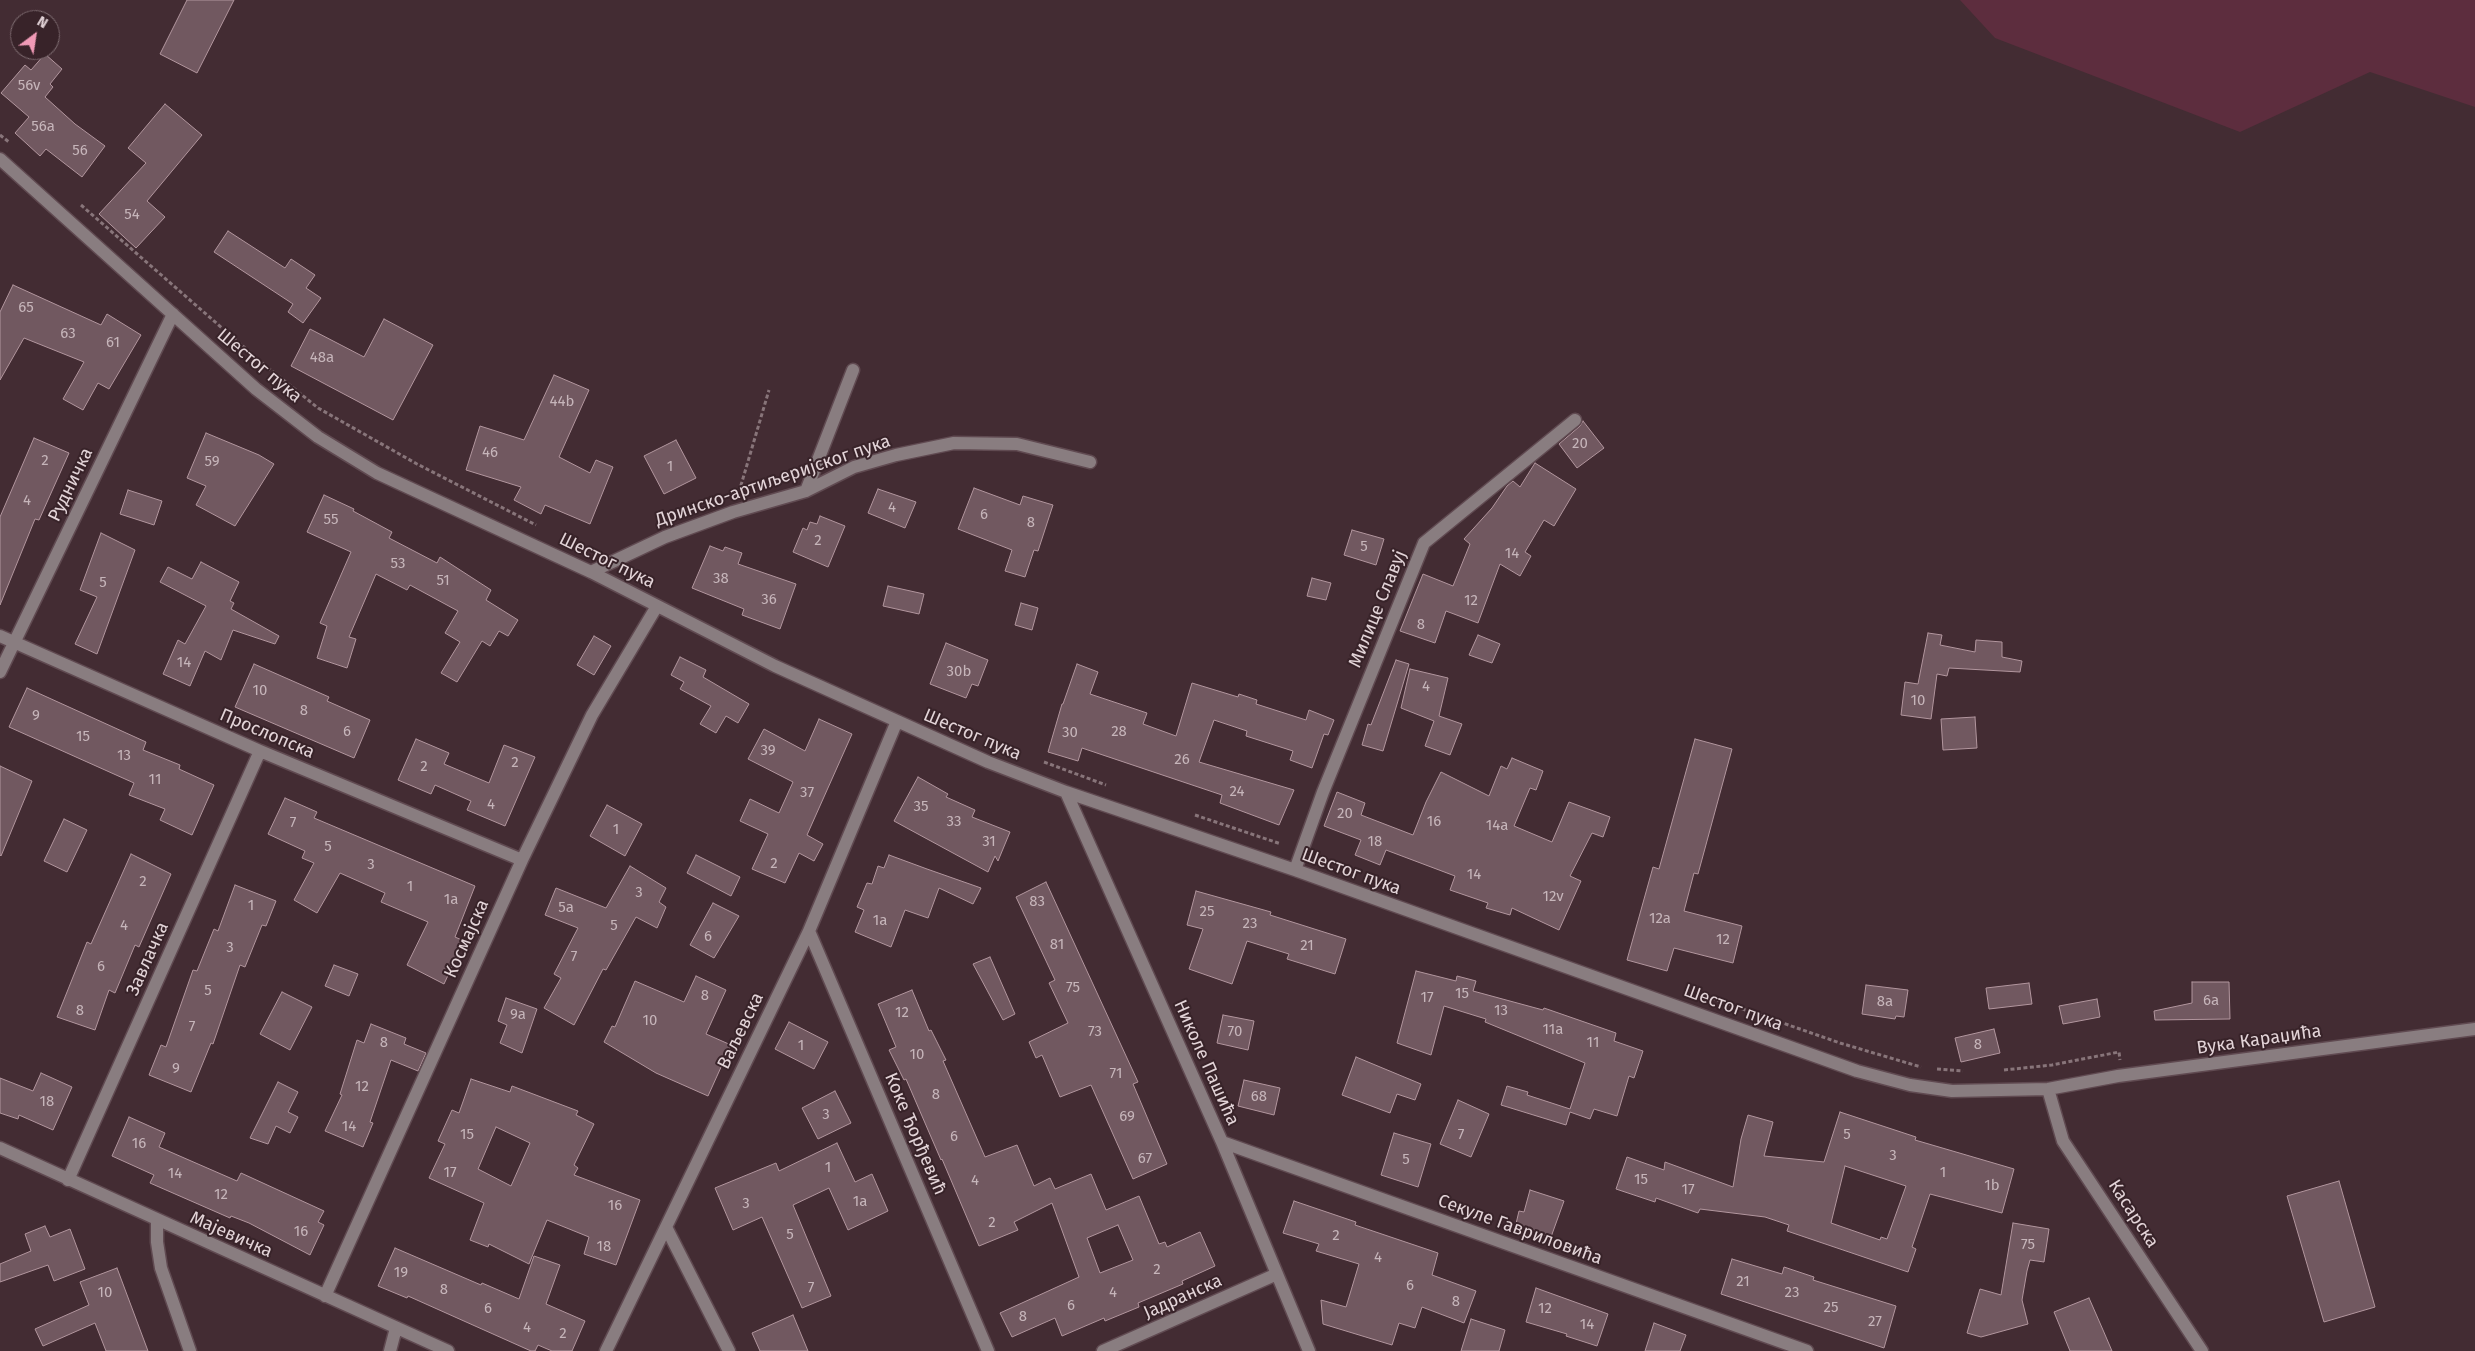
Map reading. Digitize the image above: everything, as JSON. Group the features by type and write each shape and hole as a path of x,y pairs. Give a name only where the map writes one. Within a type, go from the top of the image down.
{"street":[{"name":"Шестог пука","path":"0,160 256,389 335,448 377,473 591,572 783,670 897,722 988,762 1066,792 1295,870 1857,1071 1910,1085 1952,1091 2048,1089"},
{"name":"Рудничка","path":"0,672 174,314"},
{"path":"806,491 853,370"},
{"name":"Милице Славуј","path":"1295,870 1323,792 1424,543 1575,420"},
{"name":"Дринско-артиљеријског пука","path":"591,572 665,536 733,512 806,491 854,467 896,455 954,443 1017,444 1090,462"},
{"name":"Космајска","path":"325,1296 522,860 592,715 657,606"},
{"name":"Прослопска","path":"0,636 260,751 522,860"},
{"name":"Ваљевска","path":"606,1351 808,931 897,722"},
{"name":"Завлачка","path":"68,1180 260,751"},
{"name":"Николе Пашића","path":"1066,792 1222,1142 1309,1351"},
{"name":"Коке Ђорђевић","path":"808,931 988,1351"},
{"name":"Вука Караџића","path":"2048,1089 2123,1075 2475,1029"},
{"name":"Касарска","path":"2048,1089 2064,1141 2202,1351"},
{"name":"Секуле Гавриловића","path":"1222,1142 1807,1351"},
{"name":"Мајевичка","path":"0,1148 448,1351"},
{"path":"157,1220 157,1242 161,1268 190,1351"},
{"path":"666,1227 729,1351"},
{"name":"Јадранска","path":"1103,1351 1277,1274"},
{"path":"390,1351 396,1328"}],"path":[{"path":"0,135 13,146"},
{"path":"74,199 261,362 318,408 417,464 540,527"},
{"path":"733,512 770,390"},
{"path":"1041,761 1112,787"},
{"path":"1192,814 1301,852"},
{"path":"1707,996 1849,1046 1923,1067"},
{"path":"1999,1070 2052,1064 2119,1052 2123,1075"},
{"path":"1930,1068 1964,1071"}],"shaded area":[{"path":"1960,0 2475,0 2475,107 2370,72 2240,132 1995,38"}],"building":[{"path":"187,0 234,0 197,73 160,54"},
{"path":"40,60 52,60 62,69 50,84 53,87 45,97 75,124 105,146 82,177 46,149 40,156 15,133 29,117 1,93 25,65 31,70"},
{"path":"165,104 202,135 147,201 165,217 136,248 99,214 146,163 128,148"},
{"path":"228,231 285,268 291,259 315,275 306,288 321,298 303,323 288,312 293,304 214,252"},
{"path":"13,285 101,325 107,314 141,335 109,389 98,383 83,410 63,399 84,362 24,338 0,380 0,312"},
{"path":"384,319 433,345 393,420 291,366 310,329 364,357"},
{"path":"554,375 589,390 559,457 590,473 596,460 613,467 590,524 545,505 541,514 514,500 521,487 466,470 480,426 524,440"},
{"path":"1583,421 1604,448 1577,468 1559,444 1580,426"},
{"path":"206,433 259,455 274,464 235,526 196,505 206,486 187,478"},
{"path":"34,438 69,453 39,520 35,519 0,605 0,517"},
{"path":"676,440 696,478 664,494 644,456"},
{"path":"1535,463 1576,489 1554,526 1544,520 1525,552 1531,556 1520,576 1500,564 1478,623 1446,611 1435,643 1400,631 1423,574 1453,586 1470,544 1464,539 1492,508 1507,486 1513,481 1520,487"},
{"path":"974,488 1020,505 1023,496 1053,505 1038,551 1034,550 1025,577 1005,571 1012,550 958,529"},
{"path":"878,489 916,502 905,528 868,513"},
{"path":"128,490 162,501 154,525 120,514"},
{"path":"324,495 354,509 353,511 392,532 389,538 437,563 440,557 491,590 486,600 518,620 508,636 499,631 490,646 482,641 457,682 441,673 460,642 445,633 458,611 410,585 407,590 376,574 349,637 356,639 347,668 317,658 327,626 320,623 351,552 307,532"},
{"path":"820,516 845,526 828,567 793,552 803,528 807,530 810,522 817,524"},
{"path":"1352,530 1384,539 1376,565 1344,555"},
{"path":"101,533 135,550 97,654 75,644 97,597 80,590"},
{"path":"710,546 723,551 725,547 742,553 738,564 796,584 780,629 742,615 744,609 692,588"},
{"path":"201,562 239,582 230,601 234,603 231,609 279,636 275,644 233,630 221,660 205,651 190,686 163,674 178,640 185,644 206,606 160,582 168,567 192,579"},
{"path":"1312,578 1331,583 1326,600 1307,596"},
{"path":"888,586 924,594 919,614 883,606"},
{"path":"1021,603 1038,608 1032,630 1015,625"},
{"path":"1928,633 1942,635 1940,645 1975,652 1976,640 2002,642 2002,657 2022,661 2020,672 1949,668 1947,676 1937,674 1931,719 1901,715 1905,682 1918,684"},
{"path":"1478,635 1500,644 1492,663 1469,655"},
{"path":"594,636 611,646 594,675 577,665"},
{"path":"946,643 988,660 978,686 972,684 966,698 930,684"},
{"path":"680,657 706,670 703,677 749,704 738,723 726,716 716,733 700,724 711,706 680,689 684,682 671,675"},
{"path":"1396,660 1409,664 1383,751 1362,745 1368,724 1371,725"},
{"path":"254,664 329,697 327,701 370,720 354,758 235,707"},
{"path":"1077,664 1098,672 1090,694 1147,713 1143,724 1176,736 1192,683 1238,697 1239,694 1257,700 1256,704 1306,720 1309,710 1334,720 1328,735 1324,734 1312,768 1290,760 1293,751 1246,736 1247,731 1214,720 1199,762 1294,790 1279,825 1220,803 1222,795 1082,748 1078,761 1048,752 1062,704"},
{"path":"1410,669 1448,678 1439,716 1462,724 1450,755 1425,746 1434,721 1401,708"},
{"path":"27,688 146,742 143,750 180,765 179,769 214,785 192,835 160,820 165,809 129,795 134,783 9,727"},
{"path":"1975,717 1977,748 1943,750 1941,719"},
{"path":"819,719 852,734 807,835 823,844 814,861 799,853 785,883 752,869 768,834 740,821 750,799 779,813 793,782 748,759 764,729 805,751"},
{"path":"416,739 449,753 444,764 489,783 504,745 535,757 505,826 467,810 471,801 435,785 431,794 398,780"},
{"path":"1695,739 1732,749 1698,874 1694,873 1684,911 1742,926 1733,963 1674,948 1667,971 1627,960 1653,867 1659,869"},
{"path":"1512,758 1543,771 1536,790 1530,788 1514,826 1552,842 1569,802 1610,817 1603,837 1592,833 1570,876 1581,881 1559,930 1512,908 1510,915 1486,908 1488,903 1450,890 1455,876 1386,850 1380,865 1355,855 1361,840 1324,826 1337,792 1365,803 1361,815 1413,835 1426,802 1441,772 1489,796 1501,766 1507,769"},
{"path":"0,766 32,781 1,856 0,855"},
{"path":"918,777 948,794 946,797 975,810 972,817 1010,832 998,861 995,856 988,872 894,821"},
{"path":"285,798 317,812 314,818 475,886 455,937 464,941 444,984 407,965 428,922 381,902 385,893 340,873 317,913 294,900 314,863 302,858 305,851 268,834"},
{"path":"607,805 642,824 625,856 590,836"},
{"path":"64,819 87,830 67,872 44,861"},
{"path":"131,854 171,874 139,947 135,945 115,993 109,990 95,1030 57,1017 87,942 91,944"},
{"path":"696,855 740,877 731,896 687,873"},
{"path":"889,855 981,888 973,904 939,888 928,918 905,910 891,947 855,932 864,910 857,907 867,883 872,884 878,866 884,868"},
{"path":"630,866 666,888 659,902 666,907 657,928 636,917 606,970 603,969 574,1025 544,1008 561,978 554,974 578,928 545,915 556,888 606,908"},
{"path":"1046,882 1138,1082 1133,1084 1167,1164 1133,1179 1091,1085 1060,1097 1042,1055 1036,1058 1029,1042 1068,1023 1049,983 1055,980 1016,897"},
{"path":"235,885 276,901 266,926 262,925 245,967 240,965 213,1044 211,1043 191,1092 149,1075 161,1045 166,1047 193,970 197,971 214,929 218,931"},
{"path":"1196,891 1271,912 1270,915 1346,939 1335,974 1287,959 1289,954 1247,941 1232,984 1189,969 1203,929 1187,925"},
{"path":"713,903 739,916 714,958 690,945"},
{"path":"990,957 1015,1014 1003,1020 973,964"},
{"path":"334,965 358,974 349,996 325,986"},
{"path":"1416,971 1456,981 1457,976 1476,981 1473,991 1543,1010 1544,1008 1616,1033 1614,1041 1643,1051 1634,1078 1629,1076 1617,1116 1594,1109 1590,1119 1570,1112 1566,1125 1501,1105 1507,1086 1528,1092 1527,1095 1570,1109 1585,1063 1485,1022 1486,1019 1444,1006 1431,1055 1397,1043"},
{"path":"696,976 726,990 706,1034 731,1045 708,1096 656,1073 604,1042 612,1026 615,1027 635,981 684,1002"},
{"path":"2192,982 2229,982 2230,1019 2155,1020 2154,1011 2192,1003"},
{"path":"2029,983 2032,1004 1989,1009 1986,988"},
{"path":"1866,985 1908,990 1904,1017 1896,1016 1895,1019 1862,1014"},
{"path":"912,990 929,1031 931,1030 946,1060 943,1061 985,1157 1017,1145 1034,1186 1050,1178 1055,1189 1091,1174 1106,1210 1139,1196 1159,1244 1165,1242 1167,1247 1200,1232 1215,1266 1182,1281 1183,1284 1138,1303 1139,1307 1105,1321 1104,1318 1062,1336 1055,1318 1012,1337 1000,1313 1079,1277 1052,1203 1014,1222 1018,1230 979,1246 906,1079 904,1080 889,1050 896,1047 878,1004","holes":["1118,1225 1133,1260 1100,1273 1087,1238"]},
{"path":"282,992 312,1007 290,1050 260,1034"},
{"path":"506,998 537,1009 522,1053 500,1043 507,1025 498,1021"},
{"path":"2097,999 2100,1017 2063,1024 2059,1006"},
{"path":"1223,1015 1254,1021 1248,1050 1217,1043"},
{"path":"789,1022 828,1042 814,1069 775,1049"},
{"path":"371,1024 406,1038 404,1044 426,1053 418,1071 391,1060 370,1122 373,1123 363,1147 325,1131 342,1095 340,1094 357,1040 364,1043"},
{"path":"1994,1029 2000,1053 1961,1062 1955,1038"},
{"path":"1356,1057 1421,1084 1415,1100 1397,1094 1390,1113 1342,1095"},
{"path":"41,1073 72,1087 53,1130 19,1115 18,1119 0,1113 0,1078 33,1091"},
{"path":"471,1079 510,1092 512,1086 578,1111 576,1115 594,1124 574,1165 578,1168 574,1175 640,1200 616,1265 584,1254 589,1237 547,1220 529,1264 489,1244 488,1247 470,1240 484,1203 429,1178 445,1144 438,1141 452,1110 459,1113","holes":["496,1127 530,1143 511,1186 478,1169"]},
{"path":"1244,1080 1280,1088 1274,1115 1238,1106"},
{"path":"278,1082 298,1092 288,1112 298,1117 290,1133 276,1126 268,1144 250,1138"},
{"path":"835,1091 851,1123 818,1139 802,1108"},
{"path":"1458,1100 1489,1114 1471,1157 1440,1144"},
{"path":"1840,1112 1916,1137 1915,1140 2014,1169 2002,1213 1930,1194 1912,1247 1916,1249 1908,1272 1787,1231 1789,1225 1765,1217 1700,1209 1698,1213 1656,1198 1655,1202 1616,1189 1627,1157 1664,1170 1665,1162 1733,1187 1741,1139 1748,1115 1773,1122 1764,1156 1824,1162","holes":["1845,1166 1906,1186 1887,1239 1881,1237 1880,1240 1831,1223"]},
{"path":"129,1117 165,1133 159,1147 237,1181 241,1173 324,1211 318,1222 324,1225 310,1255 249,1223 231,1216 230,1218 150,1183 154,1175 112,1156"},
{"path":"1394,1133 1431,1144 1418,1187 1381,1175"},
{"path":"837,1143 855,1182 872,1174 888,1211 848,1230 829,1188 793,1205 831,1296 802,1308 762,1217 733,1230 715,1188 776,1163 779,1171"},
{"path":"2339,1181 2375,1307 2324,1322 2287,1196"},
{"path":"1530,1190 1564,1201 1551,1237 1515,1228 1519,1211 1524,1212"},
{"path":"1294,1201 1356,1222 1355,1225 1438,1253 1432,1275 1476,1291 1464,1323 1422,1307 1415,1328 1399,1323 1392,1345 1323,1324 1321,1300 1346,1307 1359,1264 1316,1251 1319,1244 1283,1233"},
{"path":"2013,1223 2049,1229 2044,1262 2030,1260 2027,1271 2022,1300 2028,1324 1981,1337 1967,1333 1980,1289 2001,1295"},
{"path":"45,1226 50,1237 70,1229 85,1269 54,1281 48,1265 0,1282 0,1264 31,1251 25,1234"},
{"path":"395,1248 481,1285 482,1283 519,1299 534,1256 560,1265 546,1304 585,1321 572,1351 552,1351 538,1345 535,1351 531,1351 408,1296 407,1298 378,1286"},
{"path":"1732,1259 1782,1274 1784,1267 1814,1277 1813,1280 1896,1306 1884,1348 1721,1294"},
{"path":"117,1268 148,1351 106,1351 95,1323 43,1346 35,1329 89,1305 80,1282"},
{"path":"1536,1288 1608,1314 1597,1346 1566,1336 1567,1334 1526,1322"},
{"path":"2089,1298 2112,1351 2070,1351 2054,1312"},
{"path":"793,1315 808,1351 760,1351 752,1333"},
{"path":"1471,1319 1505,1330 1499,1351 1461,1351"},
{"path":"1654,1323 1686,1335 1680,1351 1645,1351"}]}
